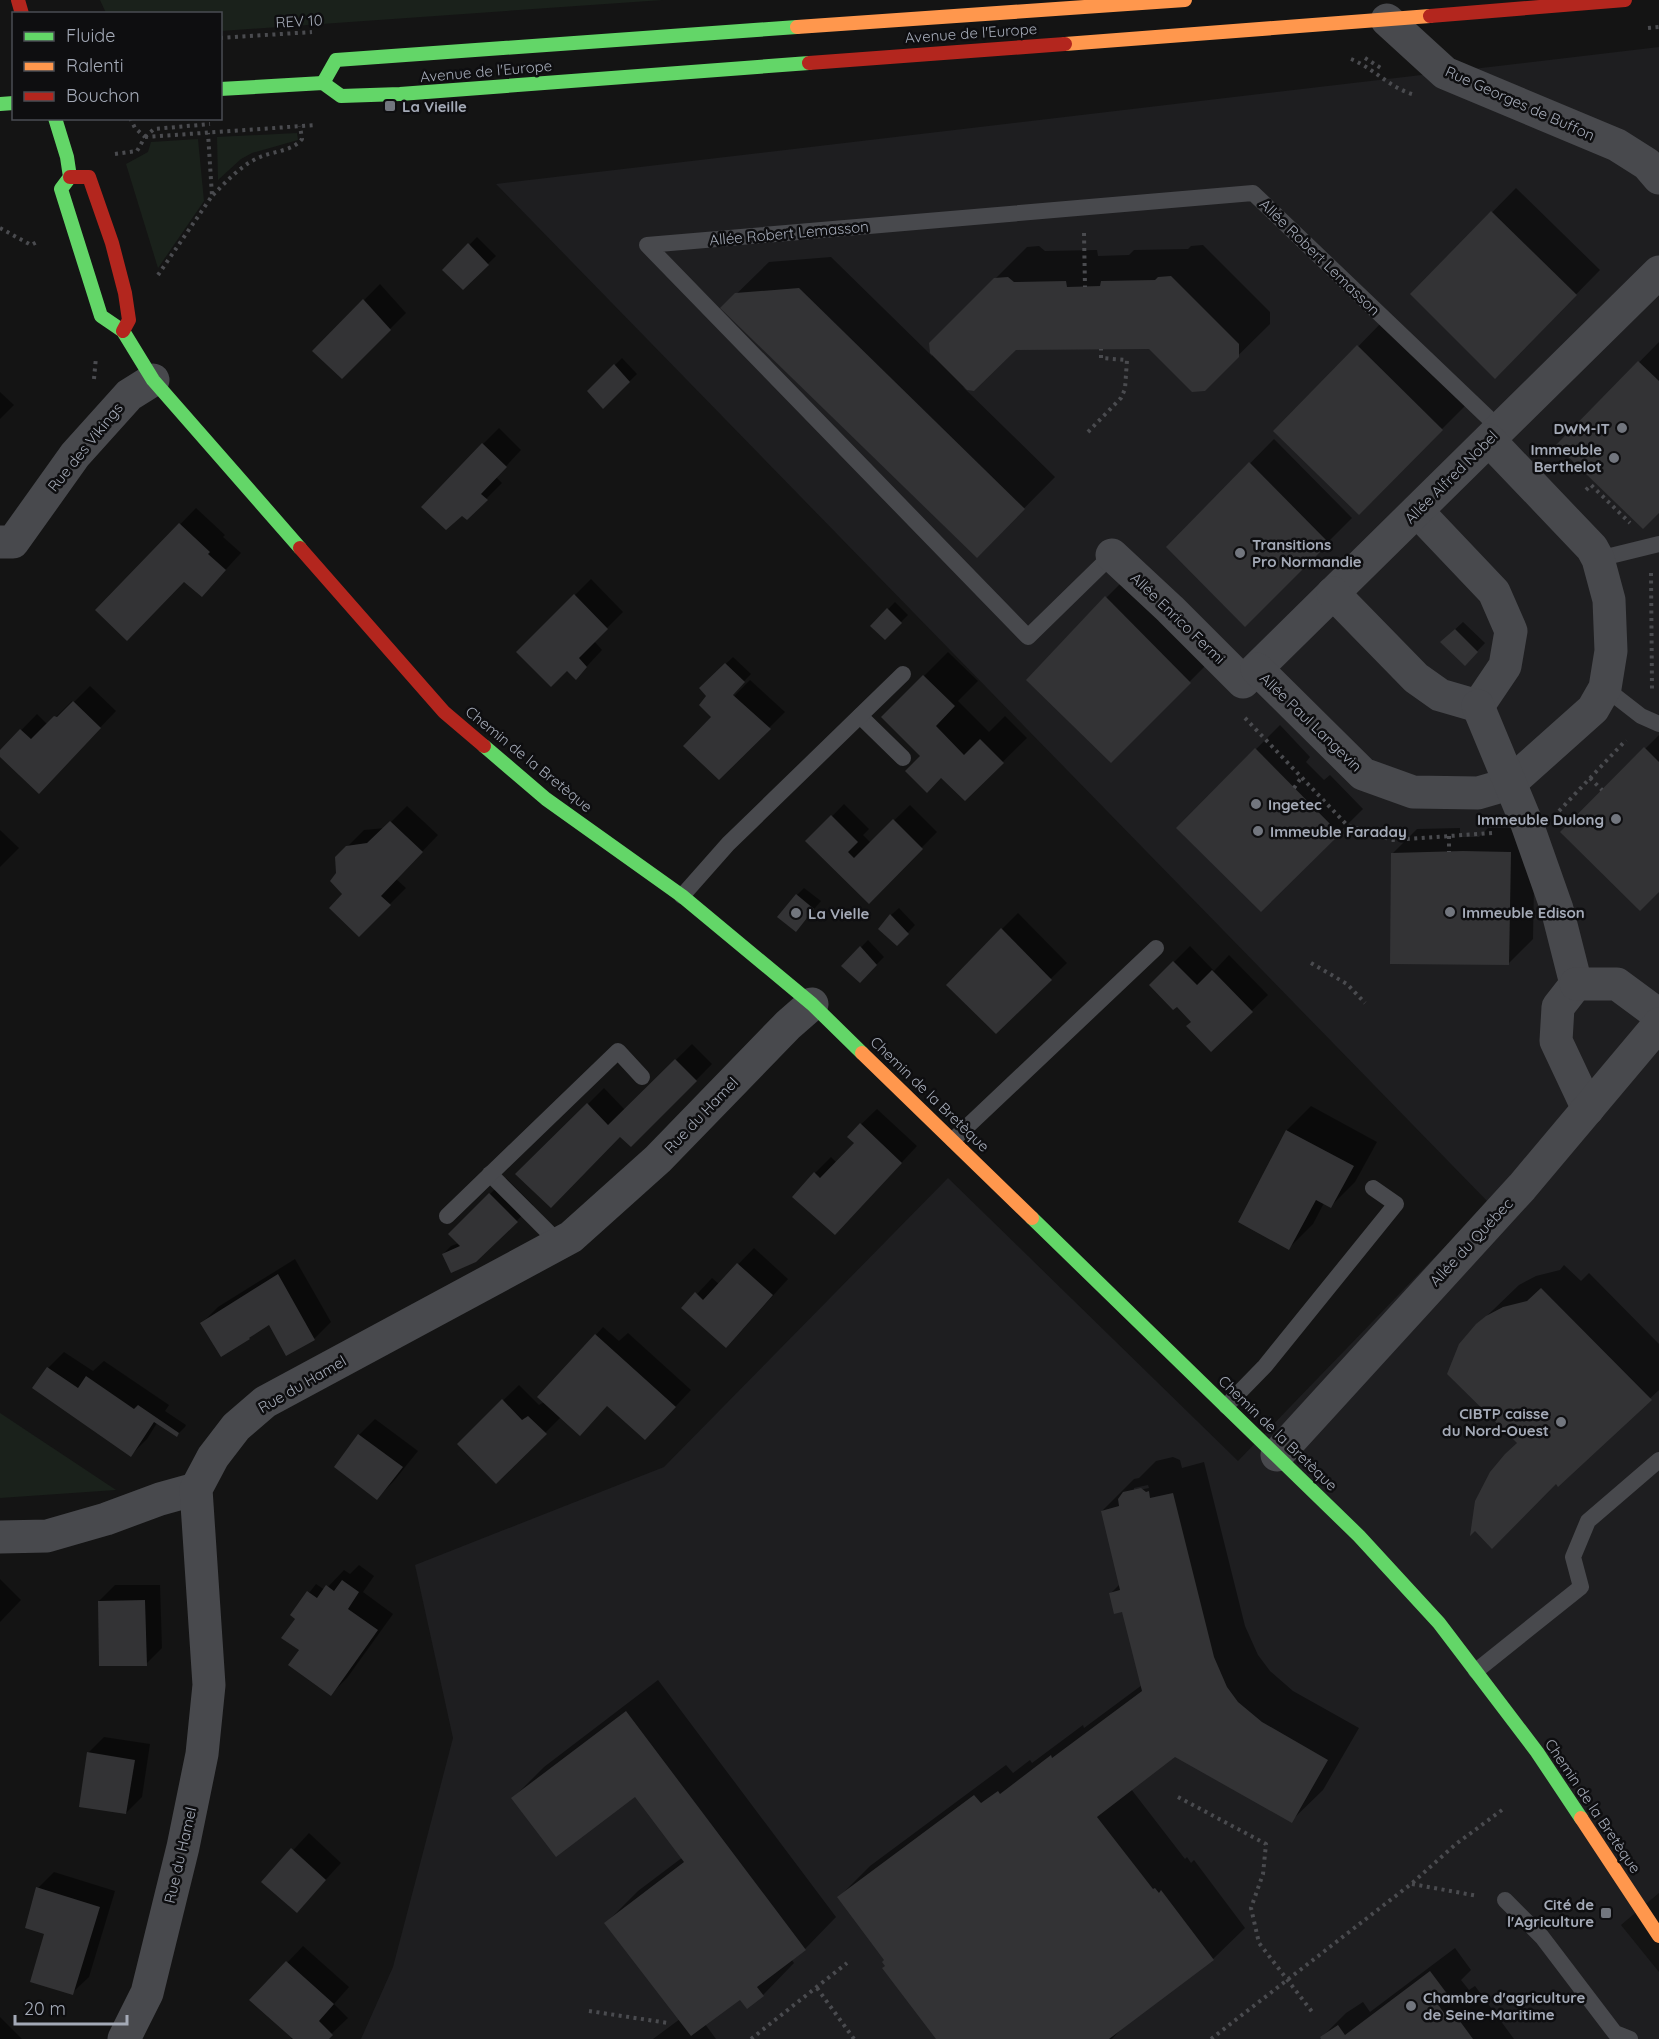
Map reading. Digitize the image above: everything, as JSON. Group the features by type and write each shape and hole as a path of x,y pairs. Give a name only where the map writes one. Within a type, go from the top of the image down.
{"street":[{"name":"Avenue de l'Europe","path":"323,83 336,60 1185,0"},
{"name":"Avenue de l'Europe","path":"222,89 323,83 341,96 400,94 1626,0"},
{"name":"Rue Georges de Buffon","path":"1387,20 1446,74 1617,145 1647,164 1659,178"},
{"name":"Chemin de la Bretèque","path":"56,120 67,157 70,177 61,189 101,316 123,332 153,380 444,712 546,799 682,896 812,1004 1359,1536 1439,1623 1537,1752 1659,1936"},
{"path":"70,177 89,177 112,243 125,293 129,320 123,332"},
{"name":"Allée Alfred Nobel","path":"1250,676 1659,272"},
{"name":"Rue des Vikings","path":"4,548 75,455 129,394 153,380"},
{"name":"Allée Paul Langevin","path":"1250,676 1363,774 1413,792 1478,794 1509,784 1593,709 1605,688 1611,651 1609,600 1598,559 1592,548 1494,435"},
{"path":"1417,511 1494,592 1511,631 1505,666 1478,706"},
{"name":"Allée Enrico Fermi","path":"1112,555 1170,609 1250,676"},
{"path":"1333,593 1416,678 1440,695 1478,706"},
{"path":"1478,706 1527,824 1557,909 1576,984"},
{"path":"1576,984 1617,984 1659,1015"},
{"path":"1576,984 1558,1007 1556,1041 1588,1109"},
{"name":"Rue du Hamel","path":"124,2039 147,1993 183,1847 202,1754 209,1684 196,1489 213,1456 236,1427 265,1402 571,1237 658,1159 788,1025 812,1004"},
{"name":"Allée du Québec","path":"1277,1455 1522,1187 1659,1024"},
{"path":"0,1537 47,1536 196,1489"}],"lane":[{"name":"Allée Robert Lemasson","path":"1112,555 1028,637 646,245 1253,193 1494,435"},
{"path":"1598,559 1659,544"},
{"path":"682,896 728,844 903,674"},
{"path":"1605,688 1641,716 1659,724"},
{"path":"860,716 903,758"},
{"path":"954,1140 1156,948"},
{"path":"447,1216 618,1051 642,1077"},
{"path":"490,1174 559,1243"},
{"path":"1227,1406 1265,1366 1396,1204 1373,1188"},
{"path":"1476,1671 1581,1587 1573,1557 1588,1521 1659,1460"},
{"path":"1505,1900 1542,1937 1615,2033 1630,2039"}],"path":[{"name":"REV 10","path":"222,38 322,32"},
{"path":"121,165 122,153 137,151 145,137 135,128 131,120"},
{"path":"153,268 156,278 212,196 232,175 260,157 297,145 302,139 300,126"},
{"path":"208,133 212,196"},
{"path":"1083,207 1085,287"},
{"path":"0,228 30,245 47,238"},
{"path":"1088,432 1121,398 1125,389 1127,360 1101,358 1101,349"},
{"path":"1591,485 1598,485"},
{"path":"1652,634 1659,634"},
{"path":"1294,788 1301,778"},
{"path":"1590,778 1602,790"},
{"path":"1449,836 1449,852"},
{"path":"1311,963 1347,984 1365,1003"},
{"path":"1178,1797 1266,1844 1263,1874 1251,1908 1259,1943 1313,2013"},
{"path":"1211,2039 1411,1884 1456,1844 1502,1810"},
{"path":"1411,1884 1505,1900"},
{"path":"751,2039 847,1963"},
{"path":"817,1988 854,2039"},
{"path":"589,2012 668,2023"}],"shaded area":[{"path":"100,0 663,0 222,31 222,12 106,12"},
{"path":"1659,47 1659,1893 1621,1925 1659,1972 1659,2039 361,2039 393,1967 453,1738 415,1565 664,1467 948,1178 1238,1461 1488,1202 496,184"},
{"path":"297,133 298,140 252,153 241,159 218,180 217,137"},
{"path":"198,139 204,201 158,268 126,164 148,152 151,142"},
{"path":"0,1413 116,1490 0,1498"}],"building":[{"path":"1491,211 1577,295 1495,379 1410,294"},
{"path":"468,243 489,265 463,290 442,270"},
{"path":"1171,276 1239,344 1239,357 1205,391 1192,392 1149,349 1016,350 974,391 967,390 930,353 929,343 994,278 1008,277 1014,282 1066,281 1067,287 1100,286 1101,281 1155,280 1158,277"},
{"path":"799,288 1025,509 977,558 720,308 735,293"},
{"path":"363,299 391,330 342,379 312,351"},
{"path":"1357,345 1443,430 1359,515 1273,431"},
{"name":"Immeuble Berthelot","path":"1638,361 1659,381 1659,513 1643,529 1556,445"},
{"path":"614,364 630,382 603,409 587,391"},
{"path":"482,443 507,467 481,494 488,500 467,520 462,516 446,530 421,507"},
{"path":"1249,462 1329,543 1245,627 1166,547"},
{"path":"179,523 226,570 202,597 184,582 127,641 95,610"},
{"path":"574,594 608,629 579,658 587,667 576,680 567,671 551,687 516,652"},
{"path":"1105,596 1191,683 1111,763 1026,680"},
{"path":"887,608 902,623 885,640 870,626"},
{"path":"1455,629 1478,652 1465,666 1440,642"},
{"path":"725,663 745,682 733,695 771,729 719,780 683,746 711,717 699,705 706,696 699,688"},
{"path":"923,675 955,706 936,726 964,755 980,739 1004,763 965,801 941,778 927,793 905,771 920,756 881,717"},
{"path":"73,701 101,728 39,794 0,757 0,750 20,729 31,739"},
{"name":"Immeuble Dulong","path":"1644,747 1659,762 1659,892 1640,911 1560,832"},
{"name":"Immeuble Faraday","path":"1255,748 1340,834 1261,912 1176,828"},
{"path":"831,815 858,842 848,852 854,858 893,819 923,849 869,904 805,841"},
{"path":"390,821 423,852 381,896 391,905 359,937 329,908 342,894 330,881 336,873 335,857 346,846 367,843"},
{"name":"Immeuble Edison","path":"1511,852 1509,965 1390,964 1391,853"},
{"name":"La Vielle","path":"796,894 814,909 796,932 777,917"},
{"path":"890,914 909,934 897,946 878,929"},
{"path":"1001,928 1052,980 996,1034 946,985"},
{"path":"860,946 877,965 860,983 841,966"},
{"path":"1173,961 1197,985 1212,970 1253,1012 1211,1052 1186,1026 1191,1022 1177,1007 1173,1010 1149,985"},
{"path":"675,1059 697,1081 631,1147 620,1137 551,1208 515,1174 587,1103 608,1125"},
{"path":"860,1123 902,1163 835,1235 792,1197 814,1172 820,1178 854,1143 847,1137"},
{"path":"1286,1130 1354,1166 1331,1208 1316,1200 1289,1250 1238,1222"},
{"path":"489,1193 518,1222 476,1262 451,1273 442,1254 460,1246 448,1234"},
{"path":"737,1263 773,1295 726,1348 681,1308 695,1292 703,1300"},
{"path":"278,1274 315,1340 286,1356 269,1325 221,1357 200,1323"},
{"name":"CIBTP caisse du Nord-Ouest","path":"1541,1288 1652,1400 1558,1487 1556,1484 1492,1549 1475,1531 1470,1536 1475,1501 1490,1472 1517,1443 1447,1374 1459,1344 1476,1324 1503,1307 1527,1301"},
{"path":"595,1334 676,1407 645,1440 607,1406 580,1436 537,1397"},
{"path":"47,1367 78,1388 86,1376 134,1409 138,1405 179,1433 177,1437 154,1422 131,1457 32,1388"},
{"path":"502,1399 522,1420 528,1416 547,1434 496,1484 457,1444"},
{"path":"358,1434 403,1467 377,1500 334,1467"},
{"path":"1141,1488 1146,1492 1149,1491 1150,1498 1173,1493 1214,1657 1227,1687 1238,1702 1262,1722 1328,1760 1292,1823 1175,1757 1097,1817 1153,1889 1155,1888 1159,1893 1161,1890 1214,1960 1109,2039 936,2039 882,1968 885,1966 882,1962 884,1960 837,1897 974,1795 981,1803 998,1791 1000,1794 1142,1691 1122,1612 1114,1614 1109,1593 1120,1590 1101,1511 1119,1506 1118,1499 1123,1492"},
{"path":"342,1580 359,1592 348,1609 378,1630 331,1696 288,1665 299,1650 281,1638 295,1619 290,1615 307,1591 317,1598 326,1585 334,1591"},
{"path":"145,1600 147,1666 99,1666 98,1601"},
{"path":"626,1711 806,1950 757,1987 764,1996 747,2009 740,2000 691,2036 604,1923 684,1862 635,1797 556,1857 511,1798"},
{"path":"87,1752 135,1760 126,1814 79,1807"},
{"path":"291,1848 326,1880 297,1913 261,1882"},
{"path":"36,1887 100,1907 73,1995 30,1982 44,1934 25,1928"},
{"path":"286,1961 334,2004 319,2021 333,2035 329,2039 293,2039 249,2000"},
{"name":"Chambre d'agriculture de Seine-Maritime","path":"1430,1971 1448,1995 1437,2003 1444,2013 1451,2009 1473,2039 1321,2039 1320,2037 1338,2025 1345,2035"}],"traffic: fast":[{"path":"323,83 336,60 797,27"},
{"path":"222,89 323,83 341,96 400,94 809,63"},
{"path":"0,104 12,103"},
{"path":"56,120 67,157 70,177 61,189 101,316 123,331 153,380 300,548"},
{"path":"484,746 546,799 682,896 812,1004 862,1053"},
{"path":"1032,1218 1359,1536 1439,1623 1537,1752 1581,1818"}],"traffic: slow":[{"path":"797,27 1185,0"},
{"path":"1065,44 1430,16"},
{"path":"862,1053 1032,1218"},
{"path":"1581,1818 1659,1936"}],"traffic: jam":[{"path":"18,0 21,12"},
{"path":"1430,16 1625,0"},
{"path":"809,63 1065,44"},
{"path":"70,177 89,177 112,243 125,293 129,320 123,331"},
{"path":"300,548 444,712 484,746"}],"place":[{"name":"La Vieille","path":"390,106"},
{"name":"DWM-IT","path":"1622,428"},
{"name":"Immeuble Berthelot","path":"1614,458"},
{"name":"Transitions Pro Normandie","path":"1240,553"},
{"name":"Ingetec","path":"1256,804"},
{"name":"Immeuble Dulong","path":"1616,819"},
{"name":"Immeuble Faraday","path":"1258,831"},
{"name":"Immeuble Edison","path":"1450,912"},
{"name":"La Vielle","path":"796,913"},
{"name":"CIBTP caisse du Nord-Ouest","path":"1561,1422"},
{"name":"Cité de l'Agriculture","path":"1606,1913"},
{"name":"Chambre d'agriculture de Seine-Maritime","path":"1411,2006"}]}
